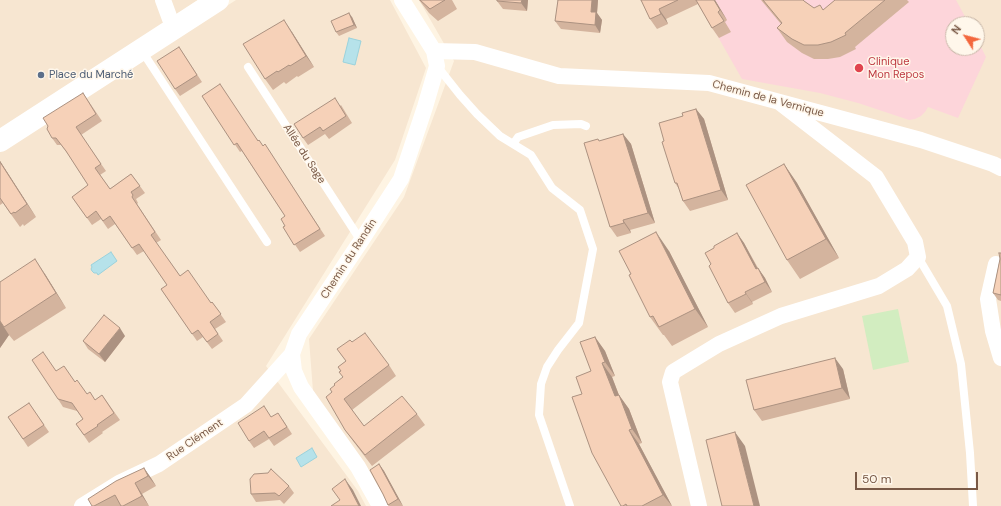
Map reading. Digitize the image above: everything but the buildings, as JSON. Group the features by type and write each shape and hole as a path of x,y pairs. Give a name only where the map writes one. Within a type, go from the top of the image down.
{"main road":[{"path":"2,135 142,50 218,0"}],"street":[{"path":"163,0 170,19 176,28"},
{"path":"402,0 435,58"},
{"name":"Chemin de la Vernique","path":"435,58 475,52 559,76 709,83 921,140 1001,168"},
{"name":"Chemin du Randin","path":"380,506 358,467 301,387 294,371 292,354 299,334 401,179 426,107 435,58"},
{"path":"699,506 670,382 674,372 719,344 780,316 879,286 907,270 918,258 915,242 876,177 779,102"},
{"path":"996,264 988,299 993,331 1001,358"},
{"name":"Rue Clément","path":"82,506 119,483 159,464 246,405 292,354"}],"lane":[{"path":"142,50 267,242"},
{"path":"435,58 460,95 477,114 500,136 531,155 552,188 580,210 593,249 579,323 547,367 541,384 539,415 570,506"},
{"name":"Allée du Sage","path":"248,67 361,241"},
{"path":"513,144 518,137 553,125 581,124 586,126"},
{"path":"918,258 947,306 961,364 970,453 973,506"}],"shaded area":[{"name":"Place du Marché","path":"0,0 198,0 0,132"},
{"path":"236,0 390,0 426,68 395,160 266,366 358,491 366,506 0,506 0,152"},
{"path":"419,0 1001,0 1001,506 387,506 313,391 309,339 404,197 454,61"},
{"name":"Clinique Mon Repos","path":"697,0 956,0 965,16 945,16 945,56 985,55 986,57 958,118 928,107 921,116 909,120 858,103 820,93 742,79"}],"green space":[{"path":"898,309 909,362 873,370 862,316"}],"water":[{"path":"349,38 361,41 355,65 343,62"},
{"path":"111,252 117,261 98,275 97,273 94,273 91,269 91,265"},
{"path":"312,448 317,457 301,467 296,458"}],"place":[{"name":"Clinique Mon Repos","path":"859,68"},
{"name":"Place du Marché","path":"41,75"}]}
